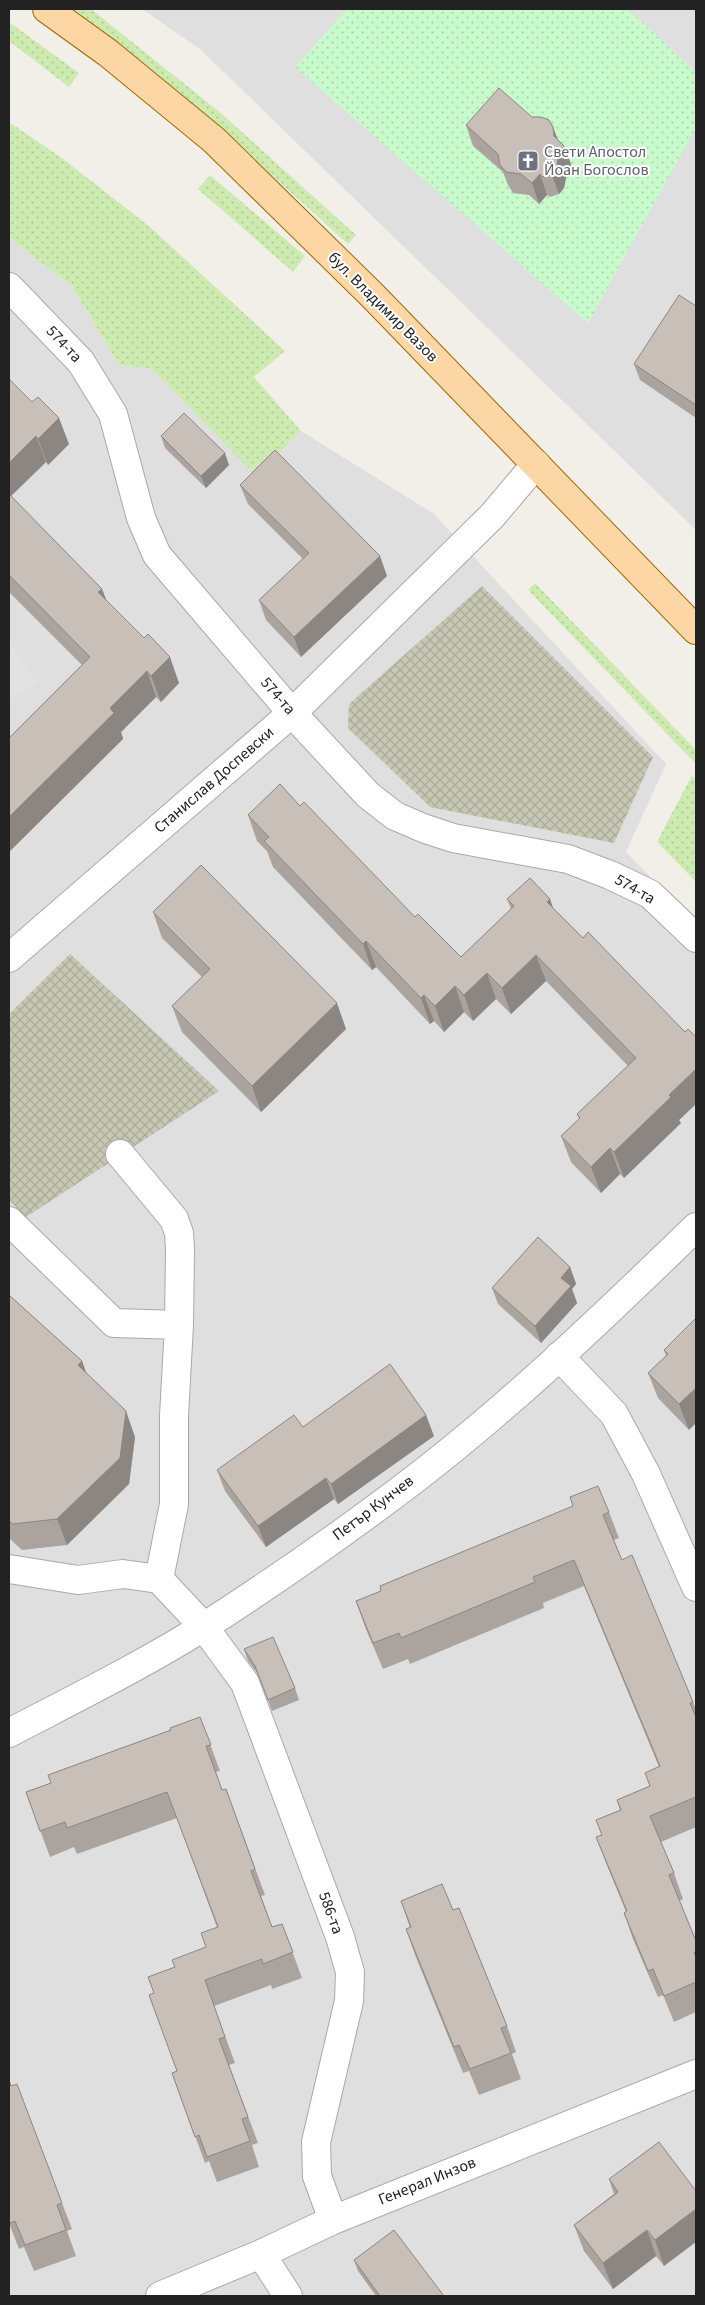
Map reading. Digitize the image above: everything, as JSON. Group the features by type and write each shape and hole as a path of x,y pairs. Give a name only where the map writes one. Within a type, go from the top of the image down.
{"main road":[{"name":"бул. Владимир Вазов","path":"47,9 108,53 214,140 374,296 696,630"}],"street":[{"name":"574-та","path":"9,287 81,362 113,414 141,518 158,555 292,712 368,795 396,816 453,838 568,860 610,875 650,894 696,938"},
{"name":"Станислав Доспевски","path":"9,958 292,712 492,516 536,464"},
{"path":"9,1569 78,1580 123,1574 159,1579 174,1504 174,1416 179,1325 179,1233 174,1219 120,1154"},
{"path":"9,1221 114,1323 179,1325"},
{"name":"Петър Кунчев","path":"9,1733 204,1627 289,1570 384,1502 486,1420 559,1356 696,1227"},
{"path":"559,1356 614,1414 646,1474 696,1587"},
{"name":"586-та","path":"159,1579 204,1627 245,1683 340,1937 350,1972 349,2001 316,2142 317,2176 333,2220"},
{"name":"Генерал Инзов","path":"160,2296 260,2254 333,2220 696,2074"},
{"path":"260,2254 288,2296"}],"shaded area":[{"path":"142,9 696,9 696,530 201,50"},
{"path":"9,238 72,286 119,365 152,369 256,476 301,431 434,514 666,764 626,852 696,923 696,2296 9,2296"},
{"path":"482,586 653,757 614,843 430,807 348,728 349,704"},
{"path":"9,641 38,682 9,701"},
{"path":"70,954 219,1091 26,1217 9,1200 9,1014"}],"green space":[{"path":"72,9 91,9 222,114 356,235 348,244 214,123"},
{"path":"347,9 628,9 696,72 696,128 588,323 295,67"},
{"path":"9,22 79,73 69,87 9,41"},
{"path":"9,122 62,158 150,227 285,351 254,377 301,431 256,476 152,369 119,365 72,286 9,238"},
{"path":"210,175 305,256 293,272 198,189"},
{"path":"535,583 696,750 696,764 528,590"},
{"path":"692,775 696,780 696,882 657,842"}],"building":[{"name":"Свети Апостол Йоан Богослов","path":"499,88 532,117 541,117 549,120 553,127 554,136 564,146 556,156 558,158 557,167 551,173 542,177 540,174 532,183 521,174 506,172 500,165 498,154 466,125"},
{"path":"679,295 696,306 696,405 634,364"},
{"path":"9,379 32,402 38,397 59,418 38,439 36,436 9,463"},
{"path":"184,413 225,453 201,476 161,436"},
{"path":"275,450 380,556 294,637 259,600 309,553 240,485"},
{"path":"9,494 102,589 98,592 144,638 148,634 170,657 151,676 147,671 110,708 114,713 9,817 9,738 90,657 9,575"},
{"path":"280,784 300,806 304,802 415,917 418,914 461,957 514,906 507,899 530,878 550,899 547,902 583,938 588,932 685,1032 688,1029 696,1037 696,1069 669,1095 671,1097 614,1152 610,1148 591,1167 561,1136 580,1118 577,1114 636,1058 536,955 502,988 487,973 464,995 455,986 435,1006 424,995 421,998 366,941 363,944 264,841 269,837 248,815"},
{"path":"201,865 337,1003 252,1086 172,1006 210,969 153,912"},
{"path":"538,1237 570,1267 561,1278 571,1286 535,1326 492,1288"},
{"path":"9,1295 82,1361 78,1365 126,1411 120,1458 57,1519 12,1524 9,1520"},
{"path":"696,1318 696,1388 679,1404 648,1373 668,1354 664,1350"},
{"path":"390,1364 426,1415 331,1484 326,1478 258,1526 217,1470 294,1415 303,1427"},
{"path":"598,1486 609,1512 603,1515 622,1560 632,1555 693,1702 690,1703 696,1717 696,1797 650,1816 674,1873 669,1875 696,1941 696,1952 694,1953 696,1957 696,1982 664,1996 653,1969 648,1971 624,1913 627,1911 596,1837 602,1835 596,1820 621,1810 617,1800 650,1786 645,1773 660,1766 574,1560 533,1577 535,1582 401,1638 399,1633 373,1643 356,1601 381,1591 380,1586 573,1506 570,1497"},
{"path":"273,1637 295,1688 268,1700 255,1666 244,1649"},
{"path":"200,1717 211,1745 206,1746 222,1790 226,1789 255,1869 251,1871 272,1927 282,1924 293,1952 263,1964 262,1959 205,1980 225,2037 219,2039 248,2117 242,2119 250,2141 207,2157 199,2135 195,2137 172,2073 177,2071 149,1995 154,1993 148,1977 175,1967 172,1960 206,1947 201,1933 218,1927 167,1792 67,1828 65,1822 40,1831 26,1792 51,1783 48,1775 171,1730 170,1728"},
{"path":"442,1884 453,1910 459,1908 507,2026 501,2028 511,2053 470,2069 459,2045 454,2047 406,1929 411,1927 401,1901"},
{"path":"9,2080 11,2086 17,2084 62,2203 57,2205 66,2230 25,2245 15,2221 10,2223 9,2221"},
{"path":"659,2142 696,2191 696,2209 655,2240 647,2230 603,2263 574,2225 618,2192 609,2179"},
{"path":"394,2230 444,2296 380,2296 354,2260"}],"place":[{"name":"Свети Апостол Йоан Богослов","path":"528,161"}]}
